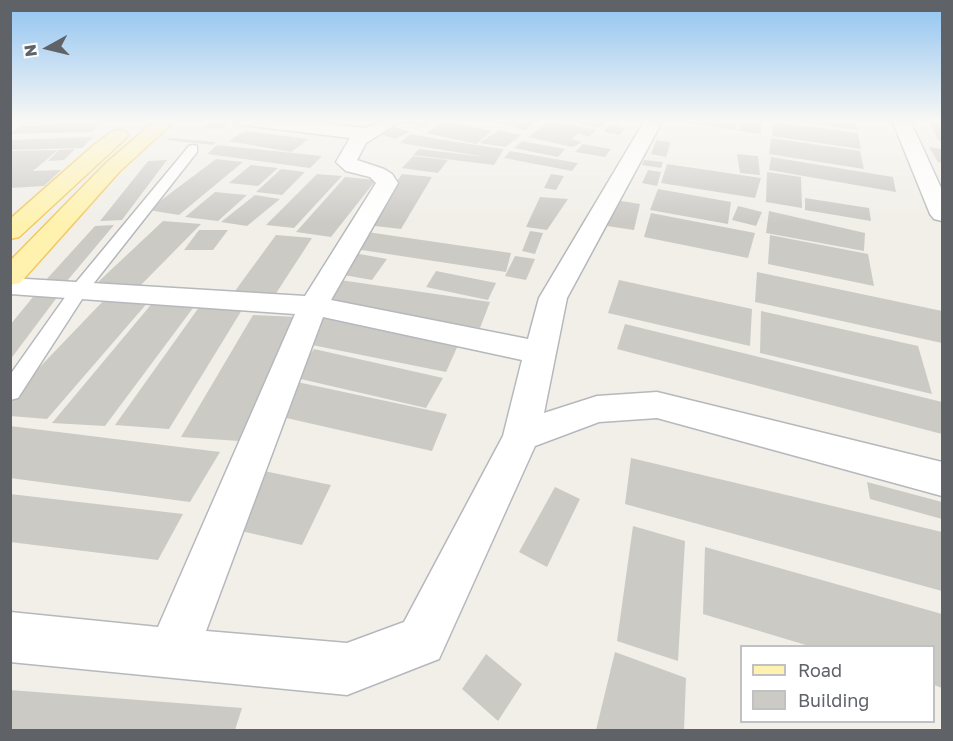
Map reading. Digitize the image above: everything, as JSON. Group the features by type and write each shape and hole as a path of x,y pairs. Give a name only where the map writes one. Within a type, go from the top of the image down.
{"main road":[{"path":"10,232 94,155"},
{"path":"10,277 127,155"}],"street":[{"path":"172,654 313,306 387,183 385,178 377,173 353,167 346,162 350,155"},
{"path":"10,637 347,669 421,641 521,436 553,298 634,155"},
{"path":"916,155 942,214"},
{"path":"10,286 313,306 541,352"},
{"path":"521,436 597,409 657,405 942,479"}],"lane":[{"path":"10,392 79,291 189,155"}],"building":[{"path":"10,155 53,155 33,171 61,170 44,186 10,188"},
{"path":"54,155 69,155 64,160 48,161"},
{"path":"211,155 322,156 310,168"},
{"path":"413,155 466,155 486,157 471,155 501,155 494,165"},
{"path":"507,155 530,155 578,163 572,171 504,158"},
{"path":"737,155 758,156 760,175 740,173"},
{"path":"773,155 861,155 864,169"},
{"path":"934,155 942,155 942,163 938,162"},
{"path":"413,156 448,160 438,173 402,168"},
{"path":"771,157 893,177 896,192 769,170"},
{"path":"216,159 243,162 179,215 148,210"},
{"path":"167,160 122,220 100,221 148,161"},
{"path":"644,160 663,162 661,168 642,165"},
{"path":"667,164 761,178 755,198 661,183"},
{"path":"251,165 278,168 258,186 229,183"},
{"path":"281,169 305,172 282,195 256,192"},
{"path":"648,170 661,172 657,186 642,183"},
{"path":"767,172 801,177 802,208 766,202"},
{"path":"317,174 342,176 294,228 266,225"},
{"path":"402,174 432,177 401,229 366,225"},
{"path":"551,174 564,176 556,190 544,188"},
{"path":"345,177 376,180 331,237 296,232"},
{"path":"658,189 731,202 728,224 650,210"},
{"path":"215,192 247,195 218,221 185,217"},
{"path":"255,195 280,199 247,226 221,222"},
{"path":"540,197 568,199 547,230 526,227"},
{"path":"805,198 869,208 871,221 805,210"},
{"path":"615,200 640,204 634,230 607,226"},
{"path":"738,206 762,212 756,226 732,220"},
{"path":"769,211 865,233 864,251 766,233"},
{"path":"651,213 755,233 748,258 644,237"},
{"path":"163,221 201,224 140,286 97,283"},
{"path":"114,225 67,281 45,281 95,226"},
{"path":"199,230 228,230 213,250 184,250"},
{"path":"530,231 543,233 535,254 522,251"},
{"path":"367,232 511,253 506,272 355,249"},
{"path":"276,235 312,238 273,298 232,295"},
{"path":"770,235 868,254 874,286 768,264"},
{"path":"354,253 387,259 372,280 338,274"},
{"path":"515,256 535,259 526,280 505,276"},
{"path":"436,271 496,283 488,300 426,287"},
{"path":"757,272 942,311 942,343 755,302"},
{"path":"340,280 490,302 480,328 323,303"},
{"path":"619,280 752,309 750,346 608,313"},
{"path":"58,296 10,360 10,325 33,297"},
{"path":"106,298 149,301 47,419 10,416 10,398"},
{"path":"154,301 196,304 105,426 52,423"},
{"path":"202,303 245,305 169,429 115,425"},
{"path":"761,311 918,346 932,394 760,353"},
{"path":"323,314 459,343 446,372 302,343"},
{"path":"253,315 299,317 239,441 181,437"},
{"path":"625,324 942,402 942,434 617,349"},
{"path":"314,349 443,378 426,408 292,377"},
{"path":"297,382 447,414 432,451 273,415"},
{"path":"10,426 220,452 190,502 10,478"},
{"path":"631,458 942,532 942,591 625,504"},
{"path":"264,471 331,485 302,545 228,528"},
{"path":"867,482 942,502 942,519 870,499"},
{"path":"555,487 580,499 547,567 519,552"},
{"path":"10,494 183,514 158,560 10,542"},
{"path":"633,526 685,541 678,661 617,641"},
{"path":"705,547 942,614 942,688 935,685 935,645 806,645 703,614"},
{"path":"615,652 686,678 684,730 596,730"},
{"path":"486,654 522,684 498,721 462,689"},
{"path":"10,690 242,708 235,730 10,730"}]}
